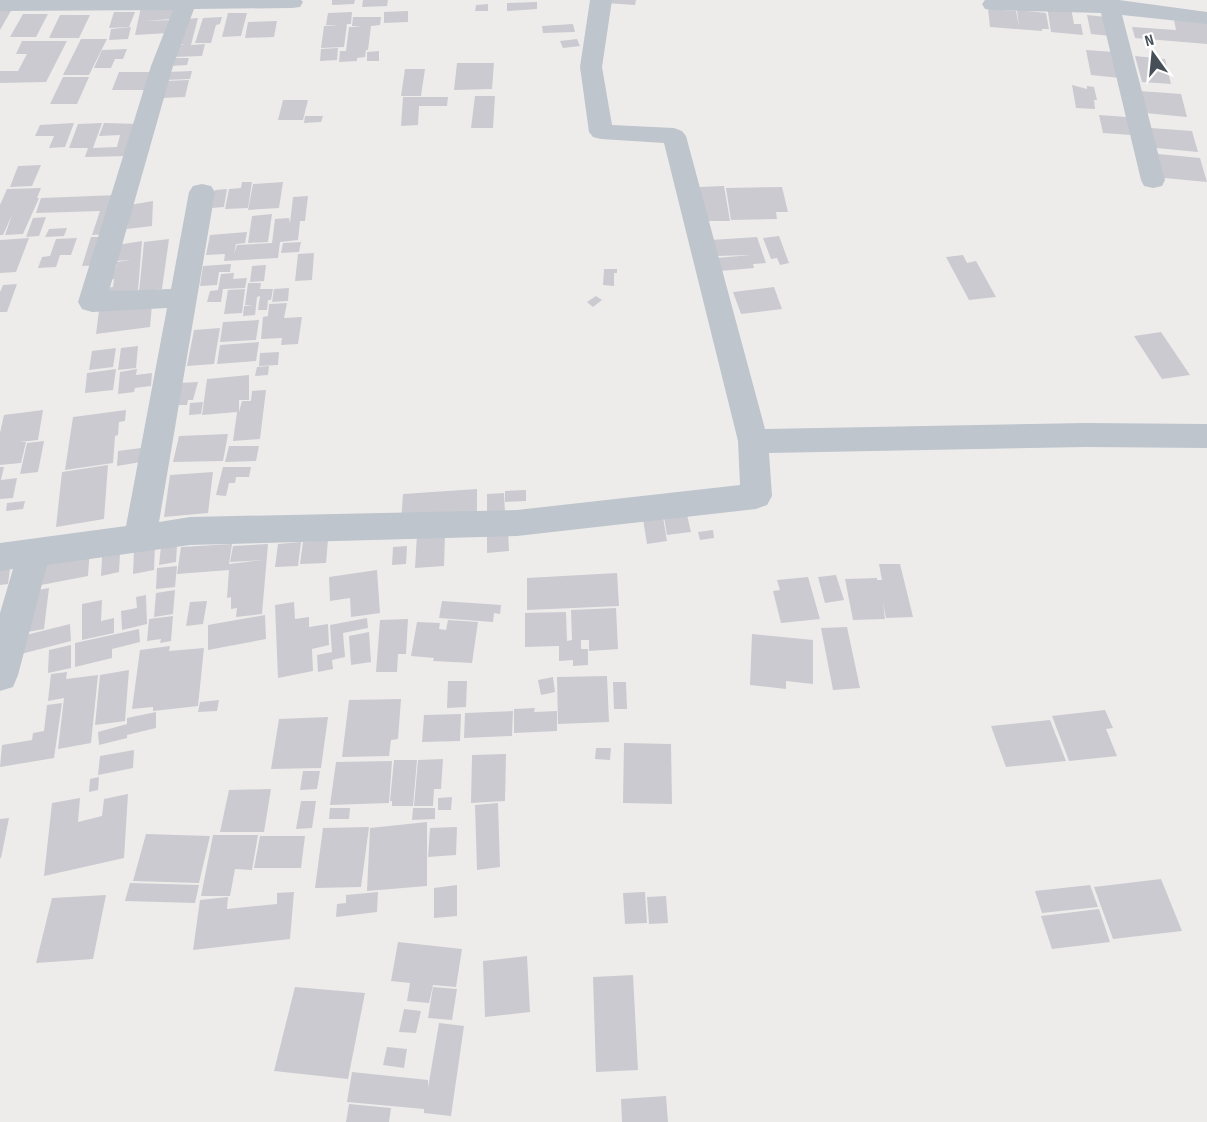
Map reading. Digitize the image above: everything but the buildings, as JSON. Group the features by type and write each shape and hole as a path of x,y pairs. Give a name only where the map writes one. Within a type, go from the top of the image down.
{"street":[{"path":"0,557 190,531 517,523 756,496 753,441 674,136 601,132 591,67 601,0"},
{"path":"0,5 292,2"},
{"path":"183,298 92,302 162,66 186,3"},
{"path":"993,4 1108,3 1207,18"},
{"path":"1108,3 1153,180"},
{"path":"140,538 202,192"},
{"path":"753,441 1086,435 1207,436"},
{"path":"0,675 34,552"}]}
